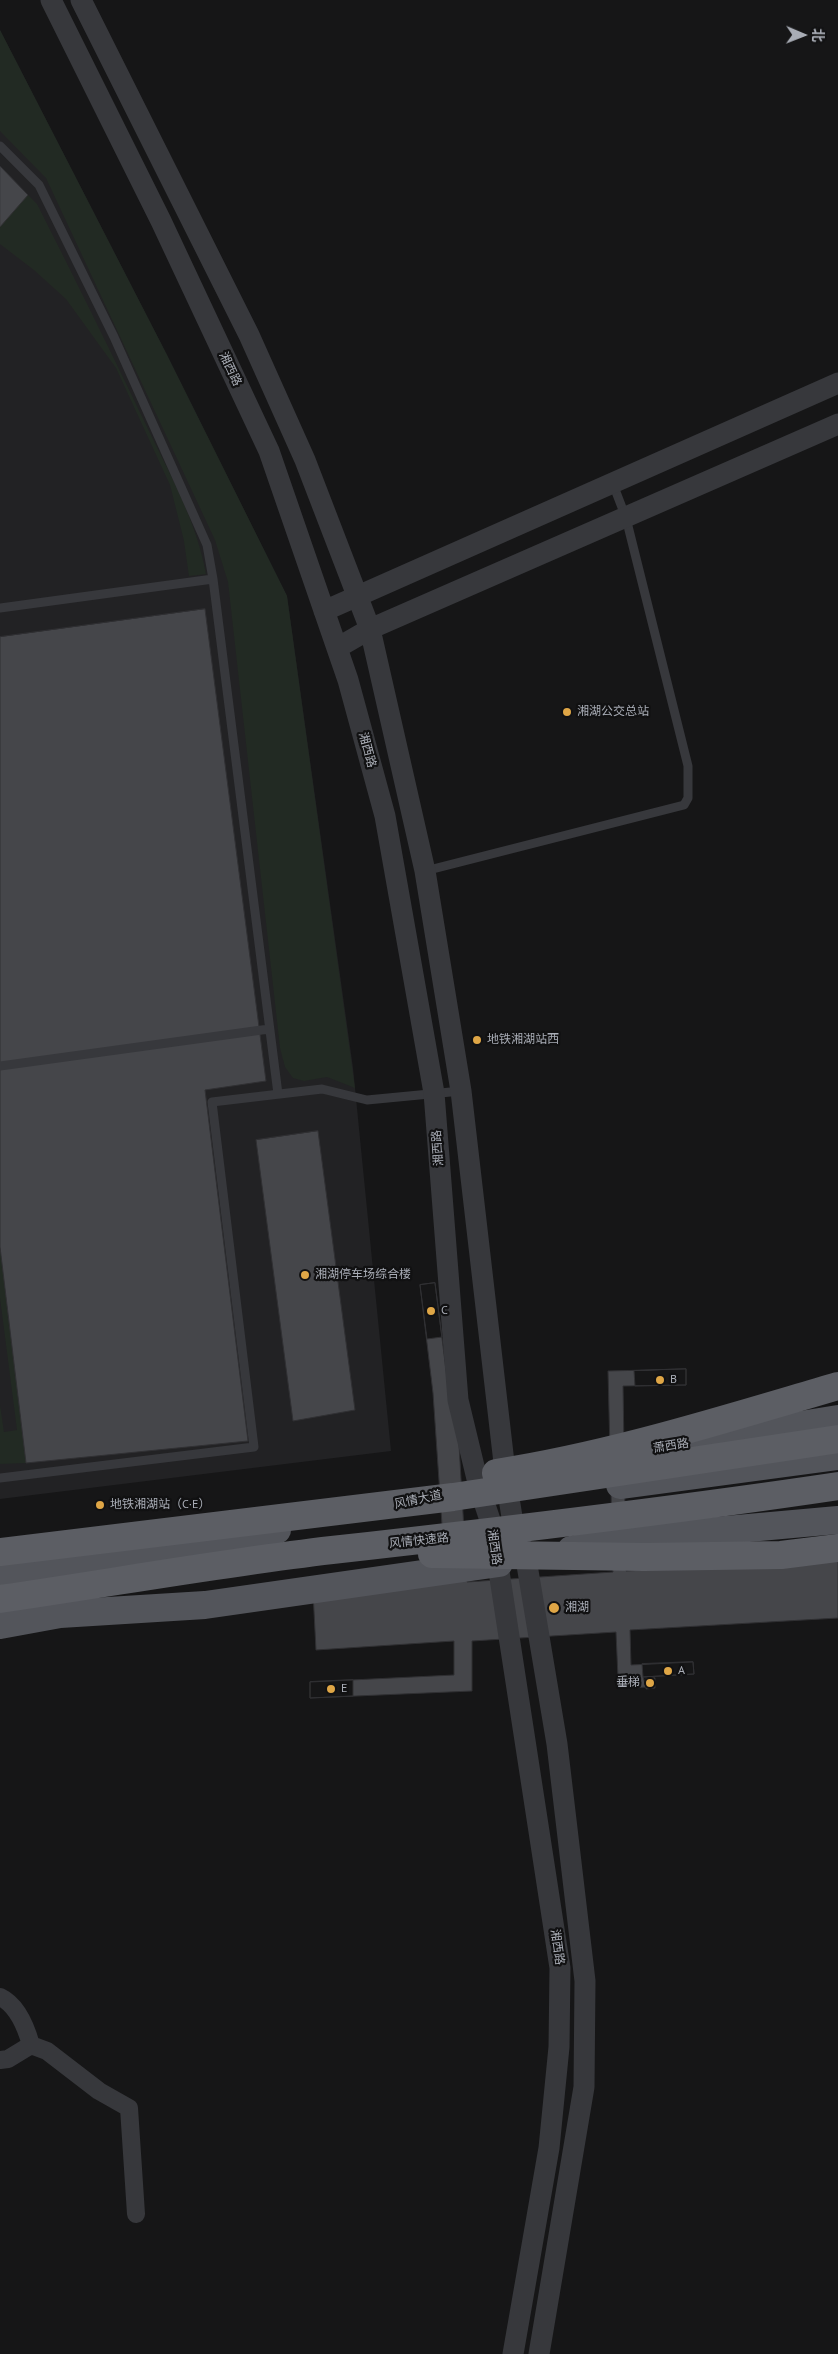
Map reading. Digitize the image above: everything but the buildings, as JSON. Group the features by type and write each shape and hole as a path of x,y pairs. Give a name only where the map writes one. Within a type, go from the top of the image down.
{"highway":[{"path":"131,1536 296,1504 510,1471 697,1427 838,1386"},
{"path":"0,1552 454,1497 838,1439"},
{"name":"风情快速路","path":"0,1599 331,1550 432,1540 674,1510 838,1486"},
{"path":"331,1550 483,1555 644,1557 781,1555 838,1548"}],"main road":[{"name":"萧西路","path":"506,1480 645,1450 838,1419"},
{"name":"风情大道","path":"0,1573 100,1564 342,1517 506,1480 620,1485 838,1456"},
{"path":"60,1614 205,1604 497,1564 626,1539 838,1520"},
{"path":"0,1625 60,1614 194,1574 364,1543 502,1525"}],"street":[{"name":"湘西路","path":"51,0 161,221 269,452 348,680 385,816 434,1093 458,1400 479,1487 502,1525 526,1559 557,1744 585,1982 584,2087 539,2354"},
{"name":"湘西路","path":"81,0 249,335 305,460 370,629 425,871 461,1091 506,1480 497,1564 560,1968 559,2047 548,2148 513,2354"},
{"path":"324,611 838,383"},
{"path":"337,648 370,629 838,424"},
{"path":"0,1997 8,2001 26,2028 31,2044 47,2051 99,2091 128,2108 136,2214"},
{"path":"0,2060 8,2059 31,2044"}],"lane":[{"path":"0,146 39,185 114,338 207,545 213,579 278,1094"},
{"path":"425,871 684,805 688,798 688,766 626,518 614,484"},
{"path":"0,608 213,579"},
{"path":"0,1066 269,1029"},
{"path":"0,1478 254,1448 212,1102 322,1089 367,1100 461,1091"}],"shaded area":[{"path":"0,30 167,355 287,596 353,1068 391,1451 0,1499"},
{"path":"0,30 167,355 287,596 355,1088 327,1077 304,1081 293,1078 285,1067 280,1048 228,582 215,540 46,178 0,131"},
{"path":"28,195 37,204 174,482 190,518 206,574 189,576 184,541 170,485 116,368 66,299 34,270 0,244 0,227"},
{"path":"0,1247 26,1463 0,1464 0,1405 4,1432 17,1430 0,1298"}],"place":[{"name":"湘湖公交总站","path":"567,712"},
{"name":"地铁湘湖站西","path":"477,1040"},
{"name":"湘湖停车场综合楼","path":"305,1275"},
{"name":"C","path":"431,1311"},
{"name":"B","path":"660,1380"},
{"name":"地铁湘湖站（C·E）","path":"100,1505"},
{"name":"湘湖","path":"554,1608"},
{"name":"A","path":"668,1671"},
{"name":"垂梯","path":"650,1683"},
{"name":"E","path":"331,1689"}]}
